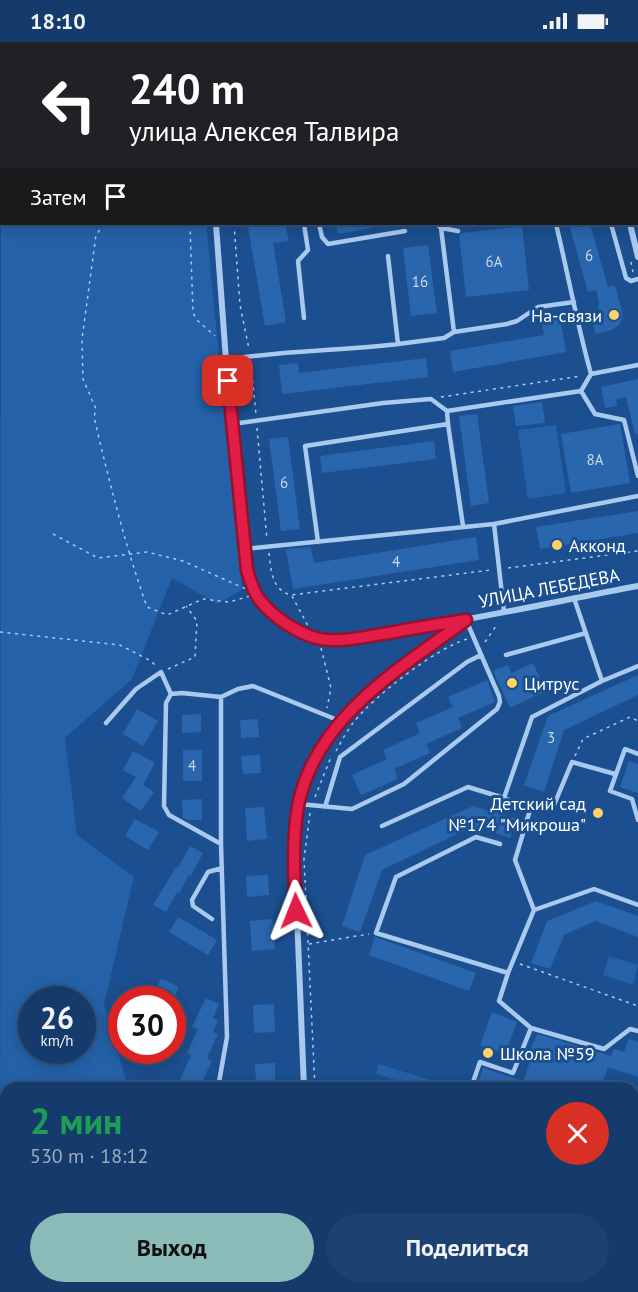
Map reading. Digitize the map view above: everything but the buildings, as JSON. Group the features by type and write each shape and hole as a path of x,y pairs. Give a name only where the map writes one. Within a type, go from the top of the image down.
{"street":[{"path":"216,225 244,549 247,570 256,594 271,612 285,622 315,638 331,640 352,639 466,620"},
{"path":"630,225 638,257"},
{"name":"УЛИЦА ЛЕБЕДЕВА","path":"304,1082 294,841 299,804 320,748 339,721 385,679 466,620 638,586"}],"lane":[{"path":"304,225 308,250 298,261 304,318"},
{"path":"319,225 324,242 334,244 405,231"},
{"path":"438,225 441,228 458,231"},
{"path":"556,225 577,322 591,374 581,391"},
{"path":"611,225 626,278 631,281 638,279"},
{"path":"441,228 454,332"},
{"path":"388,256 398,344"},
{"path":"226,360 250,356 356,349 444,338 454,332 517,321 538,308 574,302"},
{"path":"591,374 638,365"},
{"path":"232,424 384,403 431,399 447,411 581,391"},
{"path":"581,391 595,414 624,420 638,476"},
{"path":"447,411 463,526"},
{"path":"318,542 305,446 448,424"},
{"path":"244,549 494,524 638,496"},
{"path":"494,524 504,612"},
{"path":"574,598 602,681"},
{"path":"299,804 352,809 404,784 497,709 500,702 499,696 466,620"},
{"path":"506,655 585,633"},
{"path":"325,807 340,758 480,653"},
{"path":"504,798 532,717 602,681 638,666"},
{"path":"106,723 135,689 161,672 171,694"},
{"path":"171,694 221,697 238,689 253,686 339,721"},
{"path":"171,694 166,703 164,806 169,815 221,844"},
{"path":"219,1082 227,1037 221,844 221,697"},
{"path":"638,754 625,749 610,791 632,799 638,820"},
{"path":"382,826 468,787 504,798 530,810 554,806 572,762 615,774"},
{"path":"530,810 515,860 534,910 499,1001 531,1028 604,1049 630,1029 638,1032"},
{"path":"500,844 476,837 396,877 376,933 508,973"},
{"path":"212,919 192,906 192,900 208,872 222,868"},
{"path":"534,910 594,889 638,905"},
{"path":"473,1082 480,1062 513,1073 531,1028"}],"path":[{"path":"103,225 96,235 88,283 82,339 82,379 96,409 94,417 128,553 147,607 167,615 203,599 229,602 256,594"},
{"path":"190,225 193,313 197,320 225,346"},
{"path":"234,225 240,304 250,356 267,547 276,585 282,592 291,595 638,552"},
{"path":"431,399 591,374"},
{"path":"53,534 98,558 147,552 183,561 256,594"},
{"path":"291,595 320,646 331,688 326,715"},
{"path":"0,632 120,645 151,661 161,672 195,657 197,621 186,606"},
{"path":"480,653 496,626"},
{"path":"315,1082 304,858 311,806 331,758 354,722 382,694 424,663 460,641 473,637"},
{"path":"572,762 583,739 630,717 638,721"},
{"path":"308,944 376,933"},
{"path":"513,962 638,1006"}],"shaded area":[{"path":"1,225 206,225 242,590 217,604 172,578 132,679 65,738 77,835 134,877 104,1004 108,1018 108,1064 121,1064 126,1082 0,1082"},
{"path":"556,425 566,493 528,499 518,430"},
{"path":"609,956 638,965 633,985 603,975"},
{"path":"379,1064 437,1082 403,1082 376,1074"}],"place":[{"name":"На-связи","path":"614,315"},
{"name":"Акконд","path":"557,545"},
{"name":"Цитрус","path":"512,683"},
{"name":"Детский сад №174 \"Микроша\"","path":"598,813"},
{"name":"Школа №59","path":"488,1053"}],"route":[{"path":"228,381 247,570 251,585 259,599 271,612 291,627 315,638 331,640 352,639 466,620 385,679 339,721 320,748 299,804 294,841 296,911"}]}
